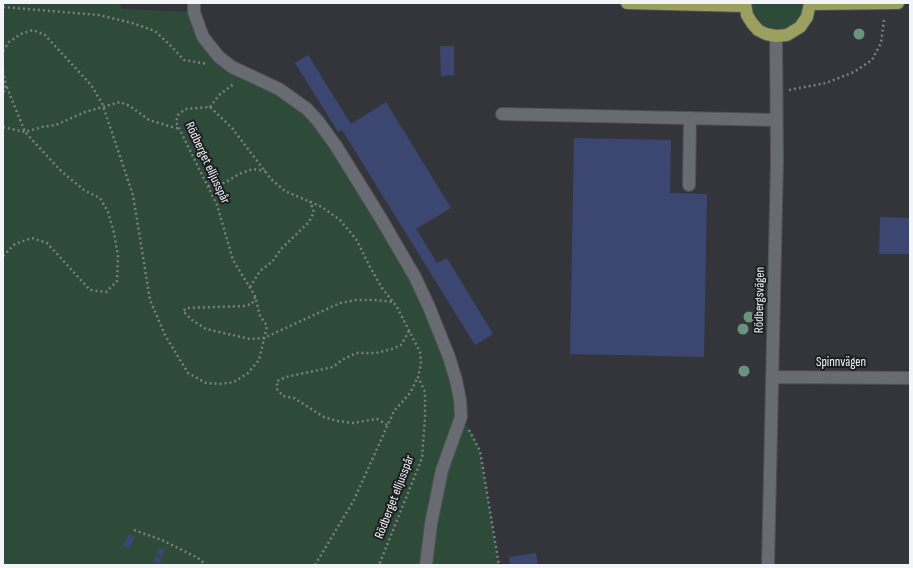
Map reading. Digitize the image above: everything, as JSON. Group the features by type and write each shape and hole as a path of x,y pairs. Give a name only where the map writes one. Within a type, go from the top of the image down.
{"main road":[{"path":"627,3 745,4 747,15 758,30 766,34 776,36 787,35 800,27 808,17 810,4 898,3"}],"street":[{"path":"194,3 194,12 203,37 219,57 246,74 279,89 307,109 318,122 340,152 384,224 421,289 449,357 456,380 460,400 461,417 442,470 431,524 426,565"},
{"name":"Rödbergsvägen","path":"768,565 776,169 776,36"},
{"path":"502,114 776,120"},
{"path":"689,185 690,118"},
{"name":"Spinnvägen","path":"772,377 910,378"}],"path":[{"path":"3,7 99,15 132,22 155,31 172,46 184,60 232,66"},
{"path":"776,93 826,83 854,72 872,60 881,43 884,20"},
{"name":"Rödberget elljusspår","path":"3,51 9,42 21,34 33,30 46,35 91,85 103,106 133,195 150,300 165,335 188,373 206,383 220,384 234,382 248,373 258,360 267,326 260,316 255,296 239,273 233,260 217,205 179,129 176,122 178,115 185,109 210,107 232,128 271,179 285,191 322,207 340,220 356,239 382,288 394,302 420,352 421,364 418,377 425,392 422,458 379,565"},
{"path":"3,71 6,85 25,132 62,171 84,190 100,198 108,212 118,256 117,281 106,292 90,290 47,243 32,238 16,244 3,256"},
{"path":"210,107 219,95 246,74"},
{"path":"3,94 6,85"},
{"path":"3,127 25,132 56,125 85,112 120,102 130,106 149,120 179,129"},
{"path":"208,186 215,186 226,182 239,174 253,169 265,171"},
{"path":"250,287 260,271 272,262 281,249 309,222 314,212 309,201"},
{"path":"255,296 252,304 244,306 187,308 183,311 192,320 206,329 250,340 264,338 340,303 356,300 394,302"},
{"path":"387,425 377,419 352,423 324,417 294,398 283,396 277,389 277,381 286,376 333,367 342,360 356,353 376,352 392,349 401,345 410,331"},
{"path":"316,565 354,500 394,411 410,393 418,377"},
{"path":"461,417 472,433 480,451 499,565"},
{"path":"134,530 162,540 198,558 206,565"}],"green space":[{"path":"3,3 117,3 123,9 194,12 219,57 307,109 429,307 461,417 472,433 480,451 499,565 3,565"},
{"path":"752,3 804,3 800,18 786,28 777,29 769,28 755,17 752,9"}],"building":[{"path":"440,46 454,46 454,75 441,76"},
{"path":"308,55 351,124 386,102 451,208 416,229 437,263 447,258 493,334 475,345 342,130 338,132 295,63"},
{"path":"574,138 671,140 670,193 707,194 704,357 570,354"},
{"path":"909,214 910,254 879,254 880,217 909,218"},
{"path":"129,534 135,537 129,549 123,545"},
{"path":"158,548 165,550 163,556 156,553"},
{"path":"536,553 538,565 510,565 509,557"},
{"path":"155,556 162,558 160,564 153,561"}]}
